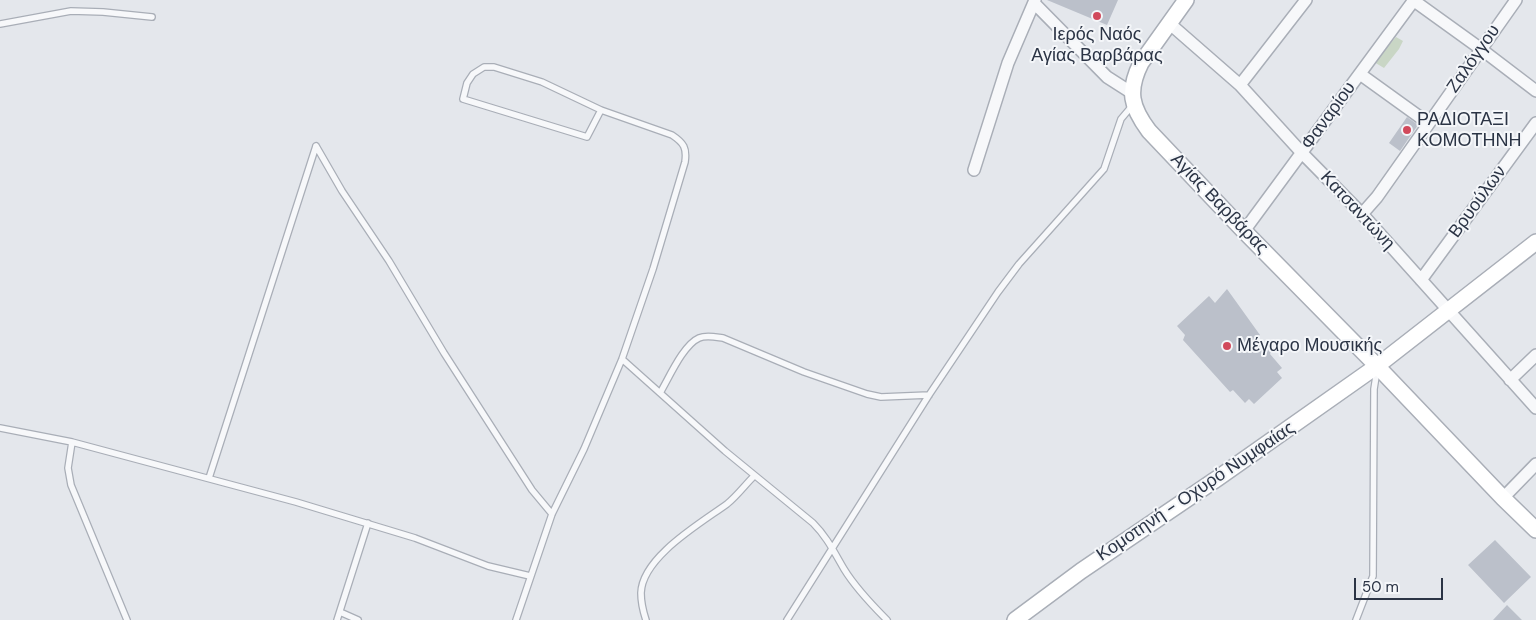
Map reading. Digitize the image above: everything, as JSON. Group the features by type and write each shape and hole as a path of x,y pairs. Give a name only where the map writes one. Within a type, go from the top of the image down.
{"main road":[{"path":"1132,99 1132,82 1141,63 1186,0"},
{"name":"Αγίας Βαρβάρας","path":"1132,99 1139,118 1149,131 1536,530"},
{"name":"Κομοτηνή - Οχυρό Νυμφαίας","path":"1015,620 1080,571 1218,478 1377,366 1536,242"}],"street":[{"path":"1240,85 1306,0"},
{"path":"1414,0 1536,91"},
{"name":"Φαναρίου","path":"1244,231 1414,0"},
{"name":"Ζαλόγγου","path":"1362,214 1377,197 1516,0"},
{"name":"Αγίας Βαρβάρας","path":"974,170 1008,63 1034,2 1107,77 1132,99"},
{"name":"Κατσαντώνη","path":"1169,23 1240,85 1302,153 1362,214 1536,408"},
{"path":"1360,74 1428,124"},
{"name":"Βρυούλων","path":"1421,280 1536,123"},
{"path":"1510,380 1536,355"},
{"path":"1503,498 1536,464"}],"lane":[{"path":"0,24 71,11 152,17"},
{"path":"516,620 552,514 584,448 622,359 653,269 685,162 686,150 681,141 672,135 601,110 542,82 494,67 484,67 473,74 467,83 463,99 587,137 601,110"},
{"path":"787,620 929,395 1003,285 1019,264 1104,169 1121,119 1132,99"},
{"path":"209,478 316,146 342,191 389,261 444,353 532,490 552,514"},
{"path":"660,393 690,344 700,337 712,336 723,338 804,372 867,394 881,397 929,395"},
{"path":"622,359 754,476 813,523 824,534 849,576 887,620"},
{"path":"1356,620 1373,576 1374,389 1377,366"},
{"path":"0,428 72,442 209,478 368,523 416,538 488,566 530,576"},
{"path":"72,442 68,468 72,485 127,620"},
{"path":"646,620 642,610 641,592 645,577 655,563 687,531 729,502 754,476"},
{"path":"337,620 368,523"},
{"path":"340,612 358,620"}],"green space":[{"path":"1396,37 1403,41 1384,68 1374,62"}],"building":[{"name":"Ιερός Ναός Αγίας Βαρβάρας","path":"1047,0 1118,0 1107,25"},
{"name":"ΡΑΔΙΟΤΑΞΙ ΚΟΜΟΤΗΝΗ","path":"1407,117 1418,125 1400,151 1389,143"},
{"name":"Μέγαρο Μουσικής","path":"1227,289 1260,335 1257,338 1271,352 1270,354 1282,368 1277,372 1282,378 1254,404 1249,399 1245,403 1233,390 1230,392 1183,340 1185,335 1177,326 1209,296 1215,303"},
{"path":"1495,540 1531,577 1504,603 1468,565"},
{"path":"1507,605 1522,620 1493,620"}],"place":[{"name":"Ιερός Ναός Αγίας Βαρβάρας","path":"1097,16"},
{"name":"ΡΑΔΙΟΤΑΞΙ ΚΟΜΟΤΗΝΗ","path":"1407,130"},
{"name":"Μέγαρο Μουσικής","path":"1227,346"}]}
